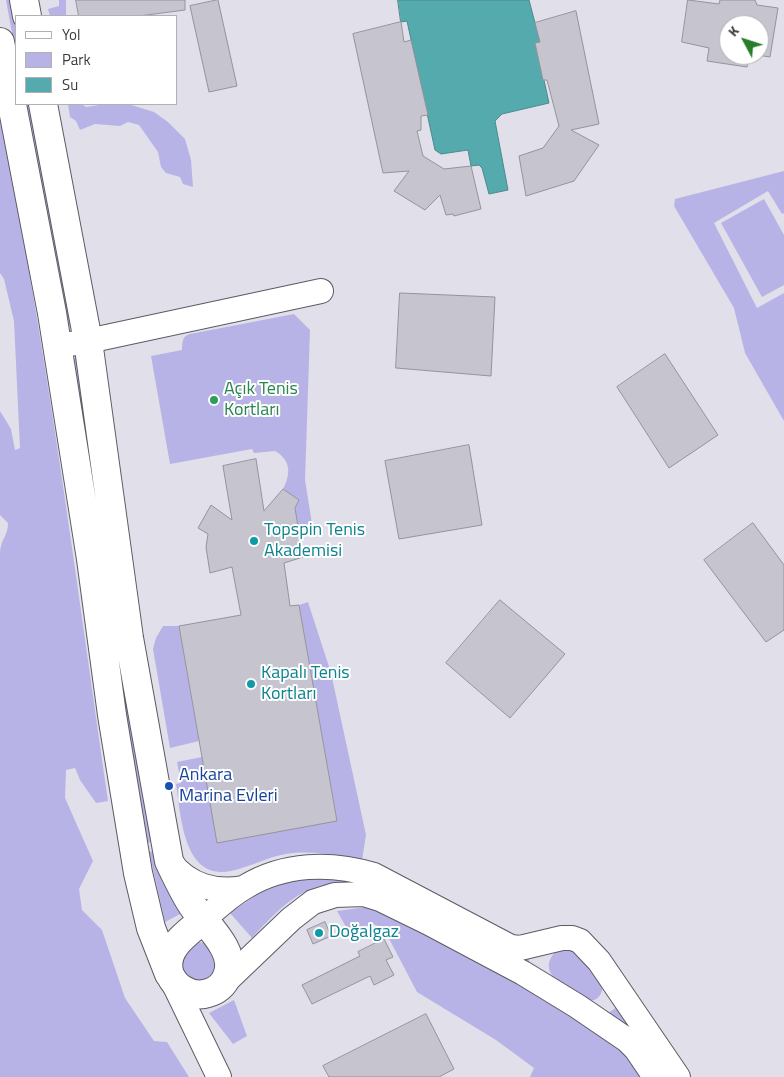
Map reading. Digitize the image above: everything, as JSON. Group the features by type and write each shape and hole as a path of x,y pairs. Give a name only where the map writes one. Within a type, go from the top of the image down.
{"street":[{"path":"24,0 27,15"},
{"path":"0,42 58,346 91,559 112,715 138,873 151,928 172,980 219,1077"},
{"path":"43,105 88,341 129,638 169,860 183,890 203,920 217,936 228,954 229,971 220,986 202,994 192,994 179,987 172,980 168,967 170,953 181,939 203,920 243,888 263,878 296,869 318,866 343,868 374,875 511,947 520,948 572,938 580,941 588,948 612,979 678,1077"},
{"path":"58,346 321,291"},
{"path":"169,860 183,876 203,886 221,890 243,888"},
{"path":"196,1032 197,1013 202,1005 292,919 307,907 328,896 351,893 371,896 397,907 545,986 627,1040 636,1049 654,1077"},
{"path":"545,986 540,976 539,958 550,941"},
{"path":"583,1010 599,1007 606,1002 613,988 612,979"}],"green space":[{"path":"6,0 11,0 15,19 15,50"},
{"path":"59,0 66,0 66,15 50,15 48,9 59,6"},
{"path":"25,105 32,105 71,327 67,328"},
{"path":"68,105 84,105 87,107 131,105 154,112 168,122 185,139 191,160 193,187 183,184 180,177 166,173 161,167 158,152 139,125 128,122 120,126 95,124 80,130 76,121 70,117"},
{"path":"0,116 46,372 108,801 96,803 80,780 75,768 66,770 65,798 93,861 79,889 82,910 102,930 125,998 154,1041 167,1042 189,1077 0,1077 0,552 8,523 0,515 0,411 11,429 15,450 20,448 14,321 4,279 0,273"},
{"path":"784,171 784,213 782,214 768,191 714,223 757,308 784,293 784,421 745,353 734,308 674,206 675,199"},
{"path":"764,199 784,235 784,285 762,297 721,223"},
{"path":"294,314 310,330 305,480 312,524 298,525 295,508 299,500 283,489 288,473 287,463 275,451 254,453 252,449 170,464 151,356 182,350 184,338 190,334"},
{"path":"77,357 116,619 110,620 72,359"},
{"path":"308,602 331,673 366,835 362,860 343,856 296,853 279,855 231,871 215,871 203,866 194,856 187,843 176,784 181,783 177,762 202,757 337,821 299,605"},
{"path":"163,626 179,626 199,741 170,748 153,649 156,638"},
{"path":"123,664 151,842 147,843 118,665"},
{"path":"153,851 162,881 182,913 165,922 149,852"},
{"path":"356,878 529,957 529,968 361,882 342,882 326,885 299,895 276,913 252,938 230,913 270,886 293,879"},
{"path":"366,907 383,911 517,983 624,1050 641,1077 530,1077 534,1068 496,1040 417,992 384,929 373,924 349,932 337,911"},
{"path":"197,942 213,947 218,972 203,982 185,980 177,956"},
{"path":"562,946 580,951 603,987 597,999 589,1001 571,991 555,979 550,972 549,964 553,955"},
{"path":"234,1000 247,1036 233,1044 209,1013"},
{"path":"617,1007 672,1077 608,1013"}],"water":[{"path":"398,0 529,0 540,42 536,44 549,103 502,114 495,121 508,190 489,194 482,168 479,165 471,166 468,150 441,154 435,150 407,21 401,22"}],"building":[{"path":"76,0 185,0 185,10 147,15 79,15"},
{"path":"218,0 237,86 209,92 190,6"},
{"path":"688,0 719,4 720,0 755,0 757,5 778,8 770,57 769,15 719,15 719,63 707,61 709,48 682,42"},
{"path":"576,11 599,124 571,130 599,145 574,181 526,196 519,156 543,148 559,126 547,80 543,80 535,43 540,42 535,23"},
{"path":"401,22 404,42 411,40 428,115 421,116 421,130 417,131 423,156 444,169 471,166 481,209 454,216 453,214 446,215 440,195 425,210 394,191 409,171 383,173 353,34"},
{"path":"400,293 495,297 491,376 396,368"},
{"path":"665,354 718,435 669,468 617,387"},
{"path":"469,445 482,525 399,539 385,461"},
{"name":"Kapalı Tenis Kortları","path":"256,459 264,511 283,489 299,500 295,508 303,557 284,563 290,606 299,605 337,821 217,843 179,626 241,615 232,567 210,573 206,547 208,534 198,528 211,505 232,520 223,466"},
{"path":"753,523 784,565 784,630 766,642 704,560"},
{"path":"500,600 565,654 510,718 446,663"},
{"name":"Doğalgaz","path":"325,922 331,936 313,944 307,930"},
{"path":"384,939 393,957 386,960 394,975 374,985 370,976 312,1004 302,985 360,956 358,952"},
{"path":"426,1014 454,1069 439,1077 329,1077 323,1066"}],"place":[{"name":"Açık Tenis Kortları","path":"214,400"},
{"name":"Topspin Tenis Akademisi","path":"254,541"},
{"name":"Kapalı Tenis Kortları","path":"251,684"},
{"name":"Ankara Marina Evleri","path":"169,786"},
{"name":"Doğalgaz","path":"319,933"}]}
